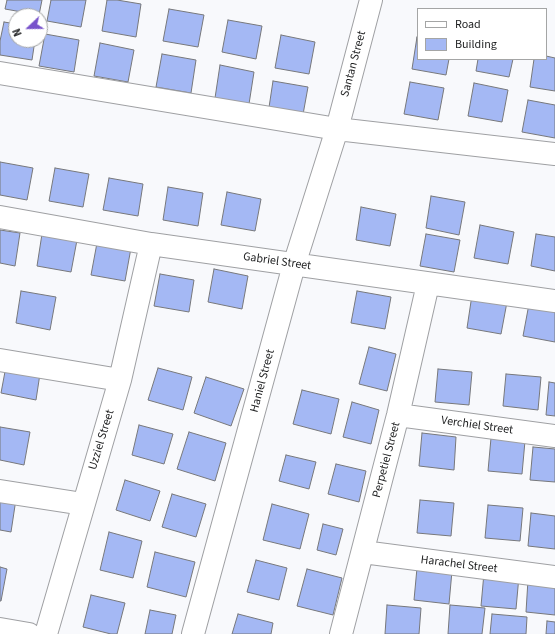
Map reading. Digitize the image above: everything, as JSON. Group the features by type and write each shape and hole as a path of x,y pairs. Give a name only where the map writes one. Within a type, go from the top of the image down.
{"street":[{"name":"Santan Street","path":"337,129 371,0"},
{"path":"0,73 337,129 555,154"},
{"name":"Haniel Street","path":"193,634 294,265 337,129"},
{"name":"Gabriel Street","path":"0,216 151,244 555,301"},
{"name":"Uzziel Street","path":"46,634 120,380 151,244"},
{"name":"Perpetiel Street","path":"341,634 398,415 428,284"},
{"path":"0,360 120,380"},
{"name":"Verchiel Street","path":"398,415 555,436"},
{"path":"0,491 83,504"},
{"name":"Harachel Street","path":"363,552 555,577"},
{"path":"0,629 29,634"}],"building":[{"path":"7,0 42,0 40,8 5,9"},
{"path":"51,0 86,0 81,27 48,21"},
{"path":"107,0 141,4 136,37 102,31"},
{"path":"169,9 204,15 198,47 163,41"},
{"path":"228,20 262,26 256,59 222,52"},
{"path":"4,22 8,23 8,48 34,48 32,60 0,55 0,41"},
{"path":"48,35 79,40 74,72 39,66 42,48 48,48"},
{"path":"281,35 315,42 309,74 275,68"},
{"path":"417,37 417,60 449,60 446,75 412,69"},
{"path":"100,43 134,50 128,82 94,76"},
{"path":"162,54 196,60 191,93 156,87"},
{"path":"547,56 555,58 555,91 530,87 534,60 547,60"},
{"path":"478,60 513,60 509,77 476,71"},
{"path":"220,65 254,72 249,104 215,98"},
{"path":"273,81 308,87 302,120 268,114"},
{"path":"410,82 444,88 438,120 404,114"},
{"path":"474,83 508,90 502,122 468,116"},
{"path":"528,100 555,105 555,138 522,132"},
{"path":"0,162 33,168 27,200 0,195"},
{"path":"55,168 89,174 83,207 49,201"},
{"path":"109,178 143,184 138,216 103,210"},
{"path":"168,187 203,193 198,226 163,220"},
{"path":"227,192 261,199 255,231 221,225"},
{"path":"431,196 465,202 459,235 426,228"},
{"path":"361,207 396,214 390,246 356,240"},
{"path":"480,225 514,232 508,264 474,258"},
{"path":"0,230 20,233 15,266 0,263"},
{"path":"42,234 77,240 71,272 37,266"},
{"path":"426,234 460,240 454,272 420,266"},
{"path":"536,234 555,237 555,271 531,266"},
{"path":"97,243 131,248 125,281 91,275"},
{"path":"214,269 248,276 242,309 208,302"},
{"path":"160,274 194,280 189,312 154,306"},
{"path":"21,291 56,297 50,330 16,323"},
{"path":"357,291 391,297 385,329 351,323"},
{"path":"472,295 507,302 501,334 467,328"},
{"path":"529,304 555,309 555,342 523,336"},
{"path":"369,347 396,354 387,391 359,384"},
{"path":"7,361 41,367 36,400 1,393"},
{"path":"158,368 192,377 183,410 148,400"},
{"path":"438,369 472,372 469,405 435,402"},
{"path":"506,374 541,377 538,410 503,406"},
{"path":"206,377 244,389 231,426 194,413"},
{"path":"549,382 555,383 555,416 546,415"},
{"path":"302,390 339,399 331,434 293,424"},
{"path":"352,402 379,410 371,444 343,437"},
{"path":"139,425 173,434 164,464 132,455"},
{"path":"0,427 30,432 24,465 0,460"},
{"path":"189,432 226,443 215,481 177,469"},
{"path":"422,433 456,437 454,470 419,466"},
{"path":"491,438 525,441 522,474 488,471"},
{"path":"533,447 555,449 555,482 530,480"},
{"path":"286,455 316,462 309,489 279,481"},
{"path":"336,464 366,471 359,502 328,494"},
{"path":"125,480 160,491 150,521 116,510"},
{"path":"172,494 206,504 196,537 162,527"},
{"path":"0,496 16,499 11,532 0,530"},
{"path":"420,500 454,503 451,536 417,533"},
{"path":"272,504 309,514 300,549 263,540"},
{"path":"488,505 523,508 520,541 485,538"},
{"path":"531,513 555,516 555,549 528,546"},
{"path":"323,524 343,529 336,555 317,550"},
{"path":"109,532 142,541 133,578 100,570"},
{"path":"155,552 195,562 186,597 147,587"},
{"path":"256,560 287,568 279,600 247,592"},
{"path":"0,567 7,569 1,601 0,601"},
{"path":"417,568 452,571 449,604 414,600"},
{"path":"307,569 342,578 333,615 297,606"},
{"path":"484,573 519,576 516,609 481,606"},
{"path":"528,580 555,582 555,615 526,612"},
{"path":"91,595 125,603 117,634 111,634 83,627"},
{"path":"387,605 421,608 419,634 385,634"},
{"path":"450,605 485,608 482,634 448,634"},
{"path":"150,610 176,615 172,634 145,634"},
{"path":"238,614 273,623 271,634 232,634"},
{"path":"492,614 527,617 526,634 490,634"},
{"path":"547,621 555,622 555,634 546,634"}]}
